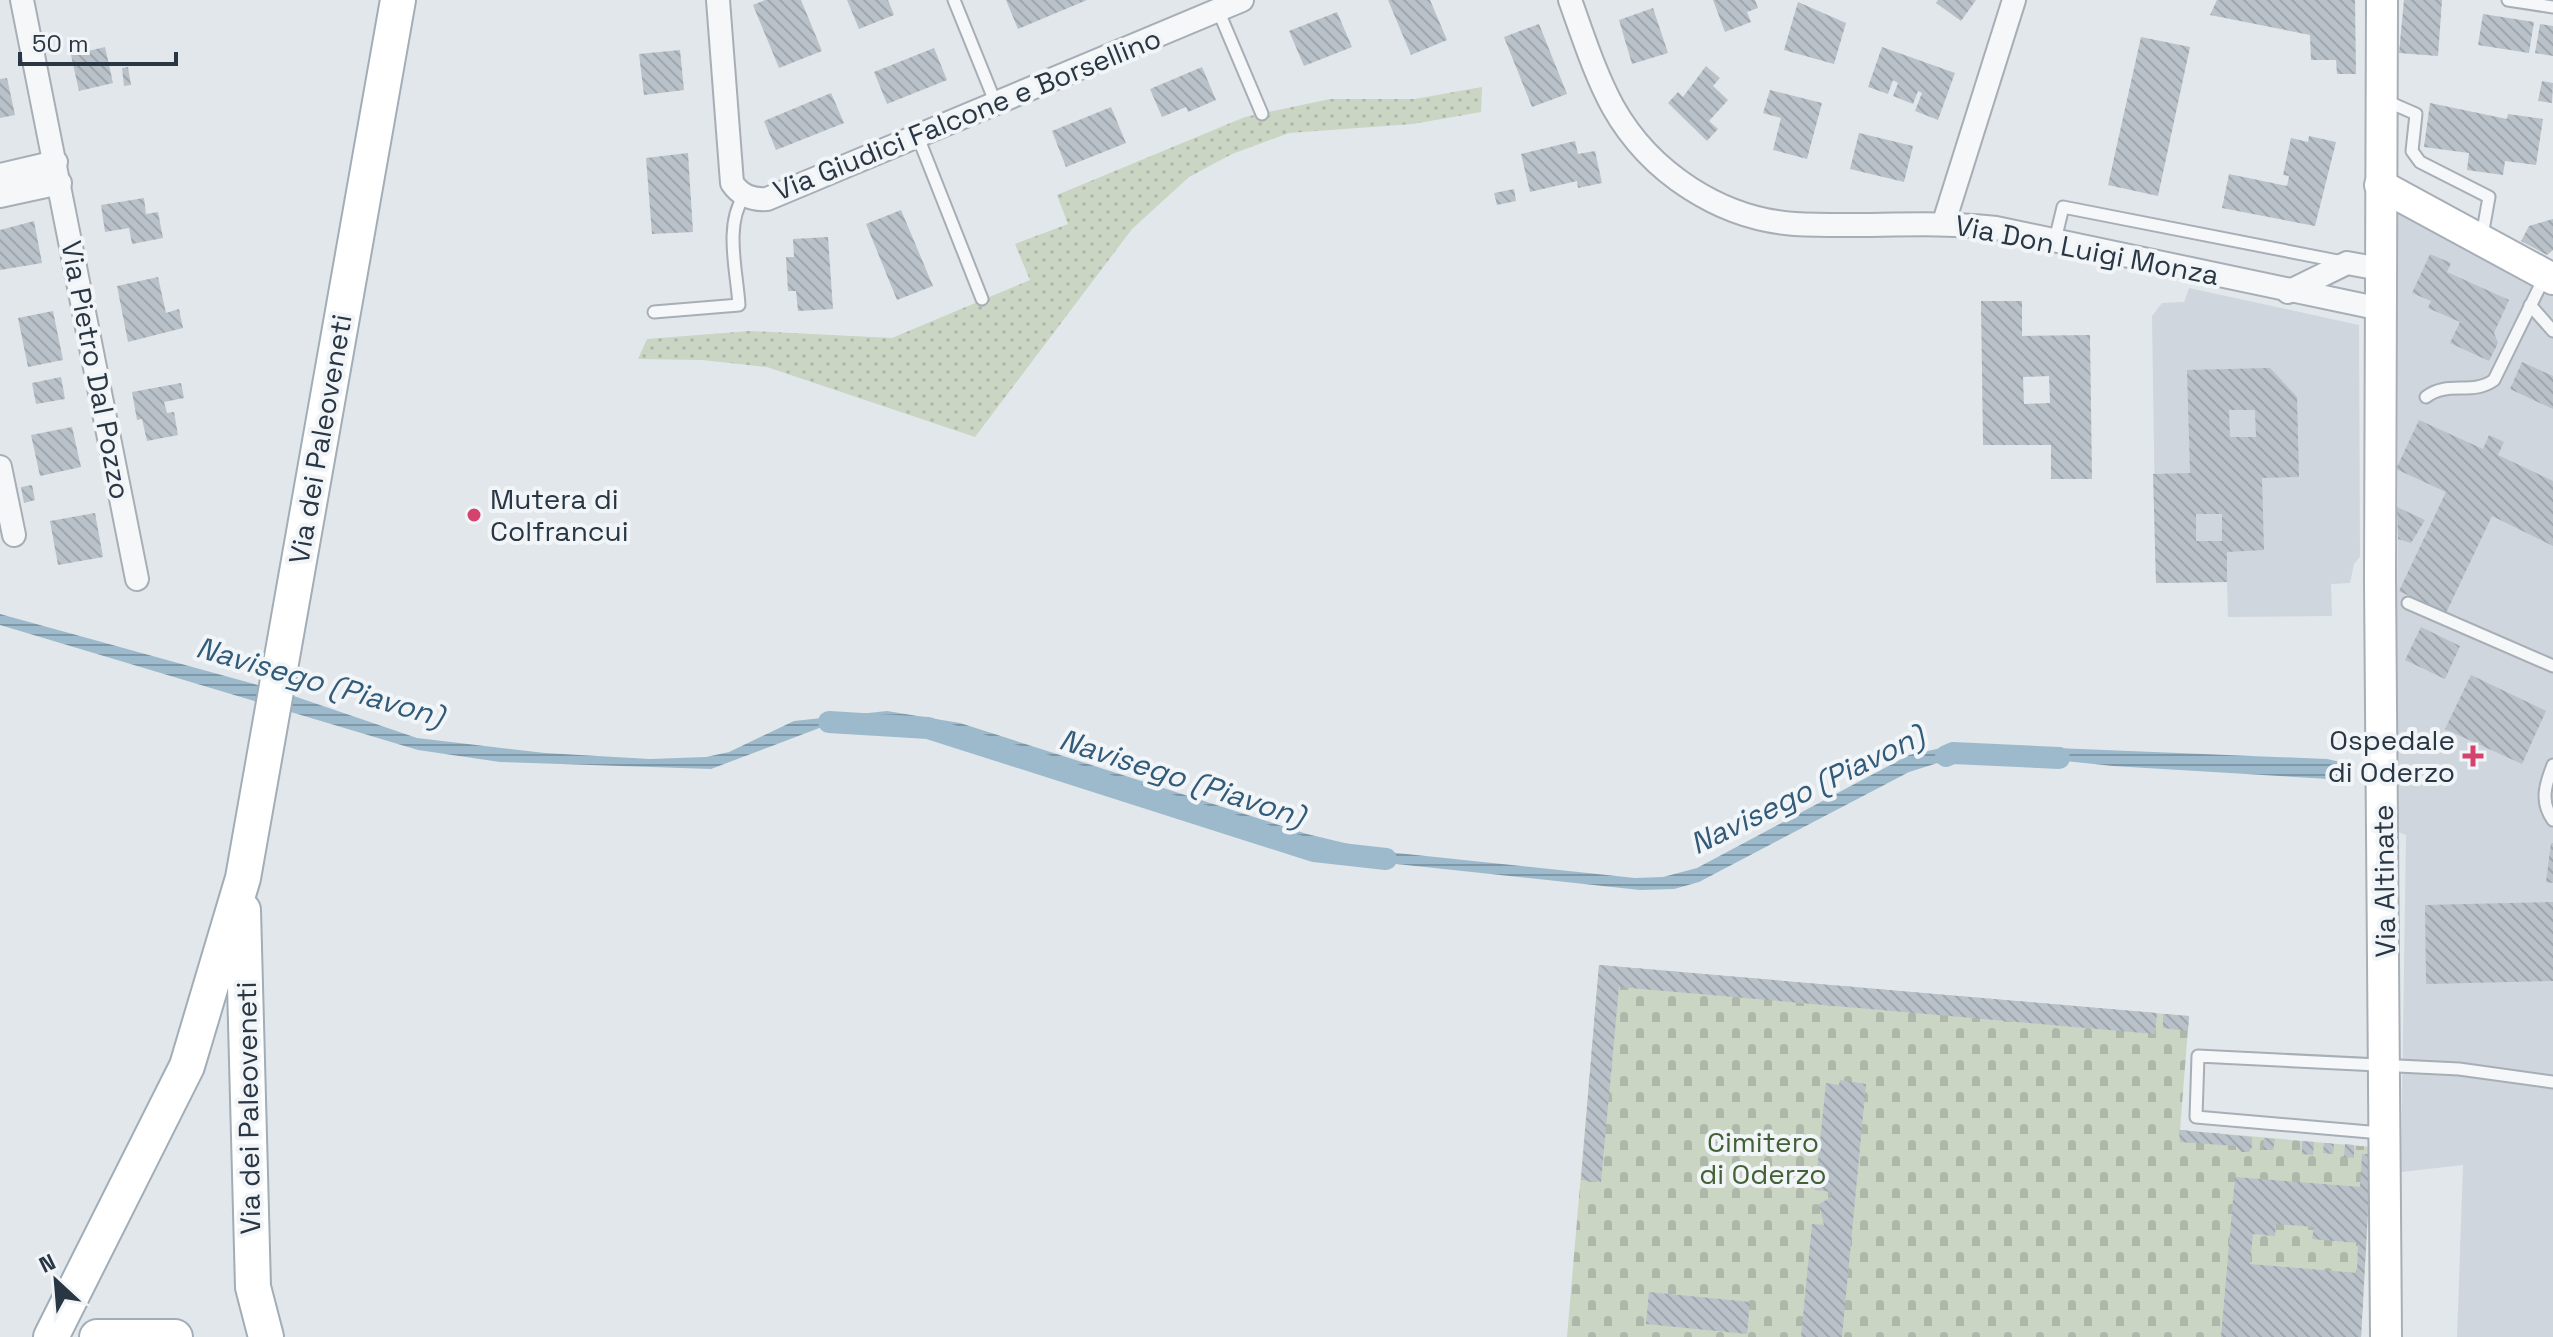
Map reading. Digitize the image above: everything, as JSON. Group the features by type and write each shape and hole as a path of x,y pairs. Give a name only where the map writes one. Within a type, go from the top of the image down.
{"main road":[{"name":"Via dei Paleoveneti","path":"51,1337 187,1066 243,878 398,0"},
{"name":"Via dei Paleoveneti","path":"243,878 253,1287 266,1337"},
{"path":"97,1337 175,1337"}],"street":[{"name":"Via Pietro Dal Pozzo","path":"22,0 137,579"},
{"name":"Via Giudici Falcone e Borsellino","path":"718,0 732,183 744,196 767,199 996,104 1216,5 1242,0"},
{"name":"Via Don Luigi Monza","path":"1570,0 1614,110 1631,134 1683,185 1713,202 1770,221 1796,224 1944,222 2055,240 2288,292 2381,309"},
{"path":"1944,222 2014,0"},
{"name":"Via Altinate","path":"2382,0 2380,269 2386,1337"},
{"path":"0,175 58,172"},
{"path":"0,196 58,172"},
{"path":"2380,185 2549,277"},
{"path":"2288,292 2347,263 2380,269"},
{"path":"0,467 14,535"}],"lane":[{"path":"954,0 996,104"},
{"path":"2508,0 2553,7"},
{"path":"1216,5 1262,114"},
{"path":"2380,100 2392,100 2416,114 2412,151 2420,162 2489,197 2481,240"},
{"path":"918,137 982,299"},
{"path":"654,312 739,305 734,227 738,205 744,196"},
{"path":"2055,240 2063,207 2347,263"},
{"path":"2426,397 2446,386 2475,388 2494,380 2530,305 2549,277"},
{"path":"2530,305 2553,331"},
{"path":"2408,603 2553,666"},
{"path":"2553,765 2544,797 2546,810 2553,820"},
{"path":"2386,1133 2196,1117 2198,1056 2459,1069 2553,1082"}],"shaded area":[{"name":"Ospedale di Oderzo","path":"2391,207 2553,292 2553,1337 2457,1337 2463,1165 2401,1172 2406,835 2393,830 2398,538 2397,311"},
{"path":"2189,288 2359,325 2360,557 2354,564 2350,583 2331,584 2332,616 2228,617 2227,582 2156,583 2152,316 2162,303 2184,302"}],"green space":[{"path":"1482,87 1481,112 1413,124 1289,133 1232,154 1189,177 1132,229 975,437 767,367 702,360 638,359 647,339 750,331 892,338 1030,280 1015,244 1068,224 1057,195 1245,117 1330,99 1415,99"},
{"name":"Cimitero di Oderzo","path":"1599,965 2189,1016 2180,1130 2372,1147 2361,1337 1567,1337"}],"water":[{"path":"0,614 276,690 417,738 545,753 650,759 706,757 729,752 794,721 887,711 960,723 1307,834 1378,851 1635,878 1663,877 1697,868 1909,755 1960,744 2327,759 2349,764 2352,777 2346,780 2113,766 1990,753 1960,756 1909,772 1699,882 1674,889 1640,890 1387,863 1276,836 924,725 873,721 822,727 711,769 500,762 418,750 0,625"}],"building":[{"path":"765,0 801,0 822,51 779,68 753,5"},
{"path":"847,0 888,0 894,15 859,29"},
{"path":"1006,0 1087,0 1018,29"},
{"path":"1388,0 1430,0 1447,40 1411,55"},
{"path":"1713,0 1755,0 1758,8 1747,12 1751,22 1725,32"},
{"path":"1938,0 1976,0 1961,21 1936,3"},
{"path":"2217,0 2355,0 2356,74 2337,74 2336,60 2311,60 2310,35 2210,15"},
{"path":"2404,0 2442,0 2438,56 2399,53"},
{"path":"1798,2 1846,23 1834,64 1784,50"},
{"path":"1653,8 1668,53 1632,64 1619,20"},
{"path":"1337,12 1352,47 1304,66 1289,31"},
{"path":"2483,14 2534,22 2529,53 2478,45"},
{"path":"1539,24 1567,94 1532,107 1504,37"},
{"path":"2540,24 2553,26 2553,56 2535,53"},
{"path":"2141,37 2190,47 2158,196 2108,185"},
{"path":"105,47 113,83 79,91 71,55"},
{"path":"1882,47 1955,73 1938,120 1915,111 1922,93 1918,91 1913,104 1893,96 1898,83 1893,80 1888,94 1868,87"},
{"path":"934,48 947,80 887,104 874,72"},
{"path":"680,50 684,90 644,95 639,54"},
{"path":"1706,66 1720,78 1713,86 1728,100 1709,121 1718,129 1707,141 1668,103 1678,92 1683,97"},
{"path":"128,67 131,85 124,86 122,68"},
{"path":"1202,67 1216,100 1188,112 1186,107 1162,117 1150,89"},
{"path":"7,78 15,115 0,118 0,79"},
{"path":"2542,81 2553,83 2552,103 2538,101"},
{"path":"1770,90 1822,103 1807,159 1773,150 1781,118 1763,113"},
{"path":"831,93 844,123 776,150 764,121"},
{"path":"2430,103 2507,119 2508,114 2543,119 2536,165 2505,161 2503,175 2467,170 2469,153 2424,147"},
{"path":"1111,107 1126,143 1066,167 1052,131"},
{"path":"1859,133 1913,146 1904,182 1850,169"},
{"path":"2309,136 2336,142 2315,226 2222,208 2229,174 2287,186 2289,176 2283,175 2291,138 2308,142"},
{"path":"1575,141 1578,154 1595,151 1602,183 1578,188 1577,181 1530,192 1521,154"},
{"path":"688,153 693,232 652,234 646,158"},
{"path":"1514,189 1516,201 1497,205 1494,193"},
{"path":"144,198 146,214 158,212 163,238 132,244 129,228 105,232 101,205"},
{"path":"901,210 933,286 897,300 866,224"},
{"path":"2553,219 2553,250 2547,255 2521,241 2529,226"},
{"path":"34,221 42,263 0,270 0,230"},
{"path":"828,237 833,309 798,311 796,291 788,291 786,257 794,257 793,239"},
{"path":"2430,254 2451,263 2447,272 2509,300 2494,333 2498,343 2489,361 2450,343 2460,322 2428,308 2431,301 2412,293"},
{"path":"158,277 166,313 179,309 183,328 128,342 117,286"},
{"path":"1981,301 2022,301 2022,336 2090,335 2092,479 2051,479 2051,445 1983,445","holes":["2049,376 2050,403 2024,404 2023,377"]},
{"path":"53,311 63,360 28,367 18,318"},
{"path":"2522,362 2553,376 2553,409 2510,389"},
{"path":"2270,368 2297,397 2299,477 2262,478 2264,550 2227,552 2227,582 2156,583 2153,474 2190,473 2187,370","holes":["2229,410 2255,410 2256,437 2230,437","2196,514 2222,514 2222,541 2196,541"]},
{"path":"61,377 65,399 36,404 32,383"},
{"path":"181,383 184,398 164,402 167,413 174,412 178,435 147,441 142,419 137,420 132,392"},
{"path":"2419,420 2483,449 2489,435 2504,442 2498,455 2553,481 2553,546 2492,516 2446,613 2399,591 2446,492 2396,469"},
{"path":"72,427 81,467 40,476 31,435"},
{"path":"32,485 35,500 24,503 21,487"},
{"path":"2397,507 2425,520 2411,543 2398,539"},
{"path":"95,513 103,557 58,565 50,521"},
{"path":"2421,627 2460,646 2445,679 2405,660"},
{"path":"2471,675 2546,711 2522,764 2445,729"},
{"path":"2553,843 2553,883 2546,882"},
{"path":"2553,902 2553,981 2426,984 2425,905"},
{"path":"1599,965 2157,1013 2155,1034 1619,987 1601,1182 1581,1180"},
{"path":"2163,1014 2189,1016 2188,1031 2163,1028"},
{"path":"1840,1080 1866,1084 1842,1337 1801,1337 1812,1224 1824,1225 1819,1204 1830,1198 1832,1192 1815,1190 1826,1083 1839,1085"},
{"path":"2179,1130 2252,1137 2252,1147 2249,1152 2241,1152 2236,1146 2180,1142"},
{"path":"2264,1138 2275,1139 2273,1150 2263,1150"},
{"path":"2302,1141 2314,1142 2313,1155 2302,1154"},
{"path":"2324,1143 2334,1144 2333,1154 2323,1153"},
{"path":"2345,1144 2354,1145 2354,1158 2344,1157"},
{"path":"2362,1154 2371,1154 2361,1337 2221,1337 2235,1177 2360,1187","holes":["2276,1224 2314,1227 2312,1239 2358,1243 2357,1273 2250,1264 2253,1234 2275,1236"]},
{"path":"1649,1292 1750,1302 1747,1334 1646,1324"}],"waterway":[{"name":"Navisego (Piavon)","path":"829,722 928,728 1314,851 1386,859"},
{"name":"Navisego (Piavon)","path":"1946,756 1953,753 2059,758"}],"place":[{"name":"Mutera di Colfrancui","path":"474,515"},
{"name":"Ospedale di Oderzo","path":"2473,756"}]}
